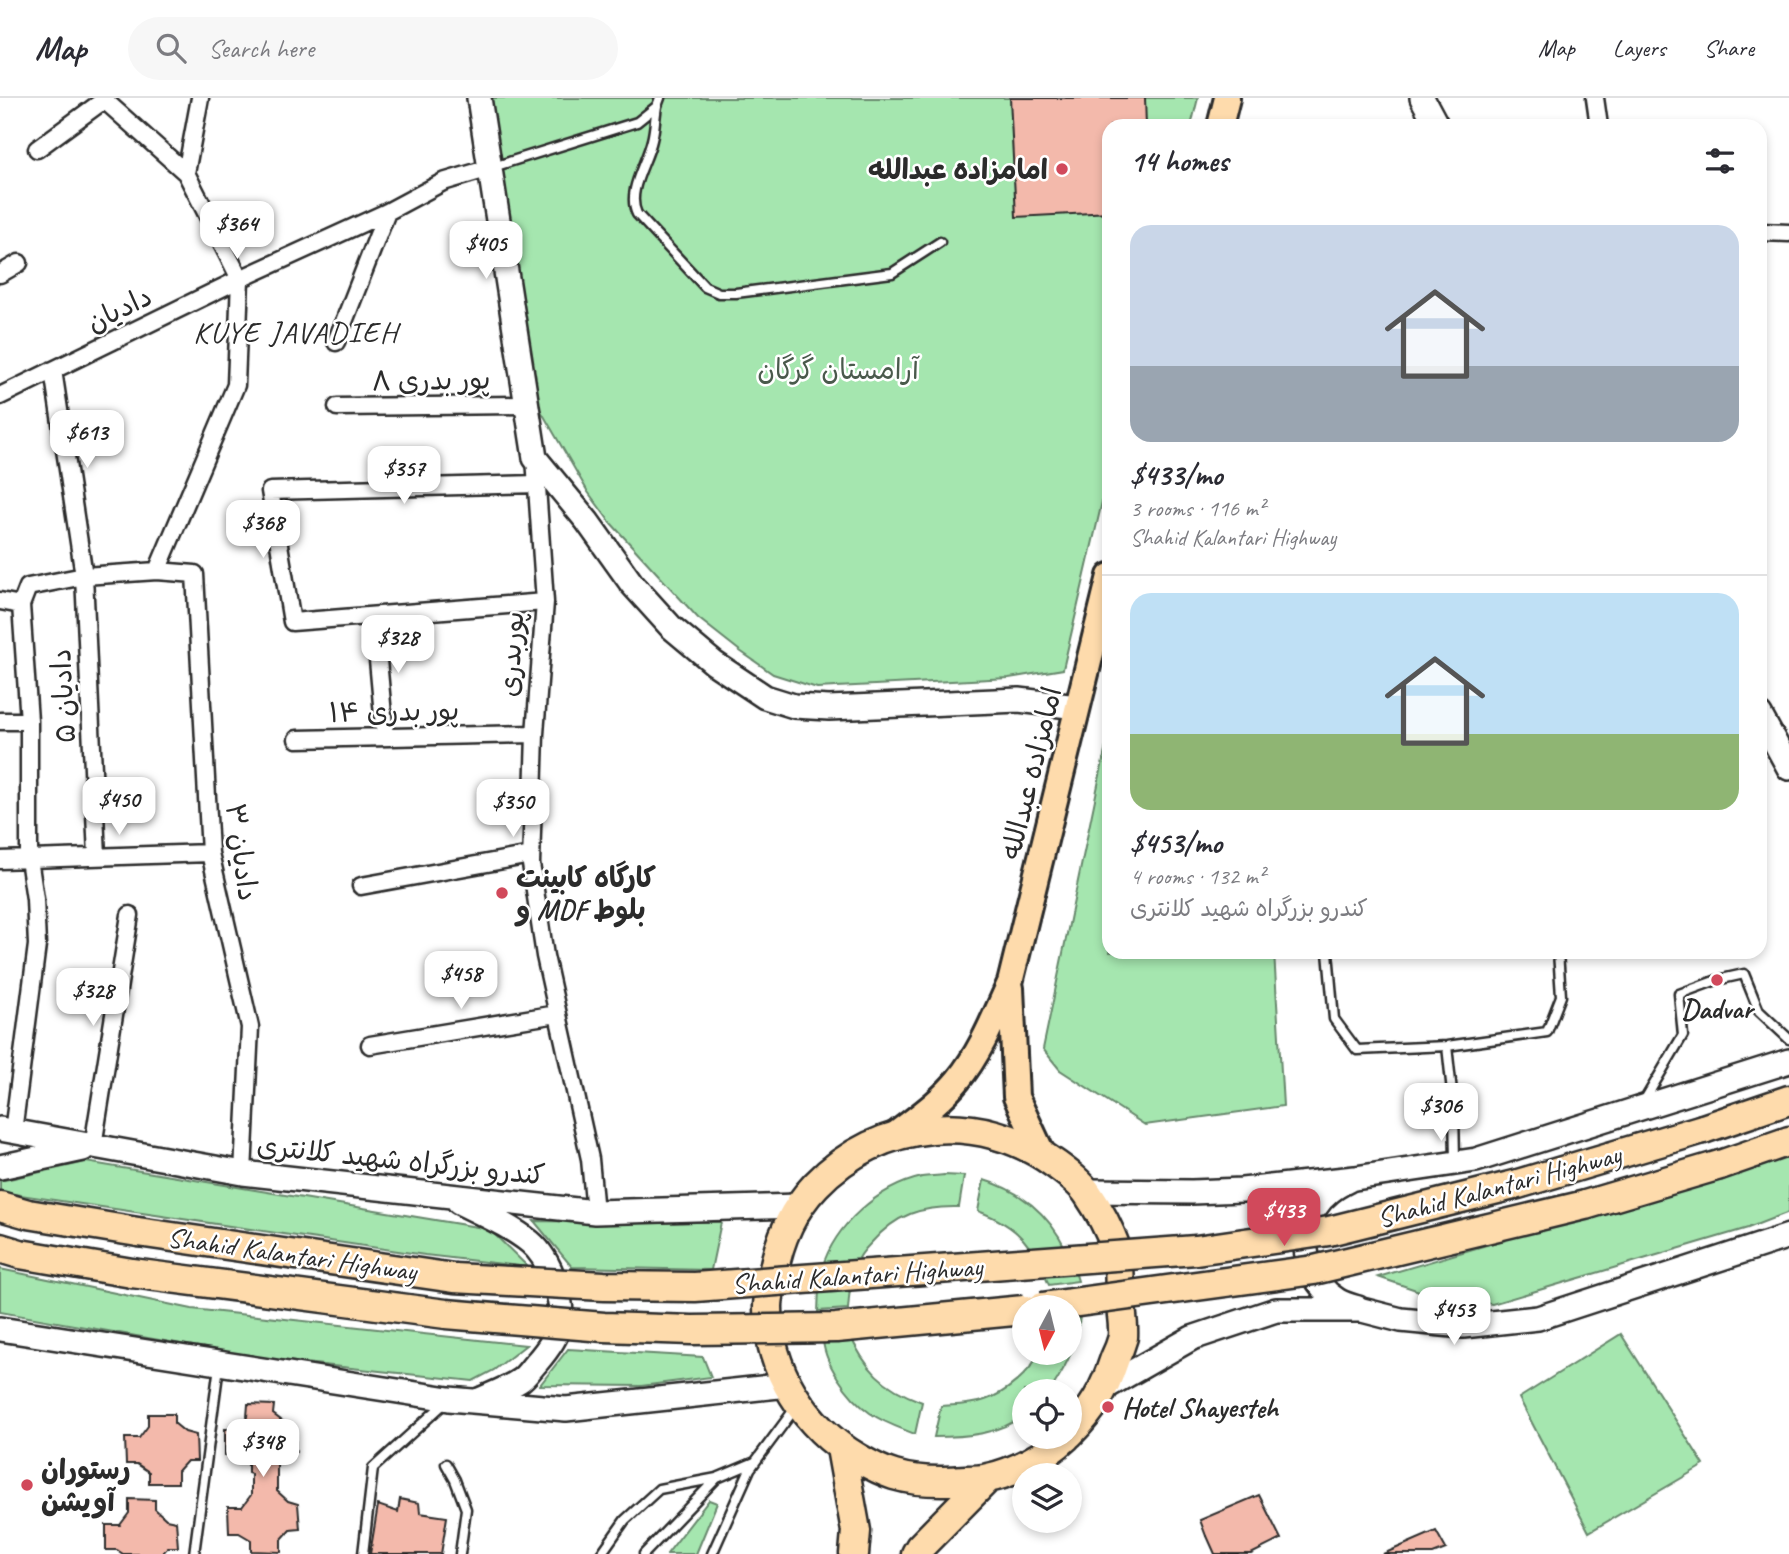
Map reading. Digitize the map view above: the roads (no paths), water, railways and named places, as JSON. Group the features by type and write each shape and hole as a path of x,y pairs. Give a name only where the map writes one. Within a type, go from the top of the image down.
{"highway":[{"name":"Shahid Kalantari Highway","path":"0,1206 28,1214 138,1232 454,1278 604,1286 695,1287 1196,1250 1329,1231 1518,1184 1703,1129 1789,1100"},
{"path":"1049,1449 1020,1467 988,1478 940,1483 877,1469 841,1448 813,1423 793,1394 779,1366 770,1331 768,1305 777,1250 786,1227 814,1186 835,1166 854,1153 896,1134 924,1129 976,1130 1018,1142 1043,1155 1086,1191 1104,1221 1117,1252 1123,1337 1105,1387 1082,1421"},
{"name":"Shahid Kalantari Highway","path":"1082,1302 1314,1270 1584,1205 1720,1165 1789,1141"},
{"name":"Shahid Kalantari Highway","path":"0,1248 20,1254 132,1273 446,1314 604,1328 836,1328 1012,1311"},
{"path":"841,1448 856,1531 854,1554"},
{"path":"916,1554 988,1478"}],"main road":[{"name":"پوربدری","path":"480,98 535,458"},
{"path":"1222,119 1227,98"},
{"path":"1422,98 1433,119"},
{"path":"535,458 587,521 632,584 671,627 714,663 765,697 794,706 829,708 1019,700 1077,706"},
{"name":"امامزاده عبدالله","path":"896,1134 930,1107 958,1079 984,1040 1010,984 1102,608"},
{"path":"1767,728 1789,768"},
{"name":"امامزاده عبدالله","path":"1010,984 1016,1097 1043,1155"},
{"path":"1086,1191 1242,1190 1355,1178 1476,1160 1789,1061"},
{"name":"کندرو بزرگراه شهید کلانتری","path":"6,1130 243,1173 595,1212 799,1206"},
{"path":"0,1167 93,1146"},
{"path":"1355,1178 1332,1189 1314,1209 1305,1234 1307,1260 1318,1283 1338,1301 1401,1320 1464,1326 1538,1318 1789,1237"},
{"path":"446,1195 531,1243 550,1266 559,1294 561,1321 548,1348 521,1380 476,1401"},
{"path":"1105,1387 1192,1338 1276,1310 1362,1310"},
{"path":"0,1329 449,1399 566,1409 793,1394"}],"street":[{"path":"186,173 200,98"},
{"path":"1595,98 1598,119"},
{"path":"6,1130 37,945 35,899 29,859 29,721 21,605 28,587 84,576 157,571 236,385 240,279 186,173 103,99 37,149"},
{"name":"دادیان","path":"0,396 240,279 387,212 443,182 490,168"},
{"path":"336,342 387,212"},
{"path":"1767,232 1789,233"},
{"path":"0,274 19,263"},
{"name":"دادیان ۵","path":"53,370 84,576 97,856"},
{"name":"پور بدری ۸","path":"337,407 527,405"},
{"name":"پوربدری","path":"535,458 545,602 535,734 531,864 545,956 590,1159 595,1212"},
{"path":"537,484 270,491 292,622 545,602"},
{"name":"دادیان ۳","path":"157,571 195,574 210,853 250,1027 243,1173"},
{"path":"0,601 21,605"},
{"path":"374,616 385,737"},
{"path":"0,721 29,721"},
{"name":"پور بدری ۱۴","path":"297,739 535,734"},
{"path":"0,860 210,853"},
{"path":"361,886 531,855"},
{"path":"93,1146 130,915"},
{"path":"370,1045 557,1014"}],"lane":[{"path":"490,168 637,122 658,102"},
{"path":"658,102 652,140 633,205 637,214 705,287 719,293 736,293 892,273 940,242"},
{"path":"1329,959 1334,1019 1357,1050 1447,1046 1548,1032 1561,996 1558,959"},
{"path":"1639,1108 1683,1035 1679,994 1717,980 1744,974 1759,1012 1789,1039"},
{"path":"1447,1046 1454,1110 1455,1163"},
{"path":"194,1554 219,1363"},
{"path":"712,1554 750,1469 793,1394"},
{"path":"363,1554 373,1468 449,1399"},
{"path":"601,1554 625,1520 659,1489 717,1478 755,1462"},
{"path":"446,1464 466,1509 460,1554"},
{"path":"644,1554 717,1478"}],"place":[{"name":"امامزاده عبدالله","path":"1062,169"},
{"name":"کارگاه کابینت و MDF بلوط","path":"502,893"},
{"name":"Dadvar","path":"1717,980"},
{"name":"Hotel Shayesteh","path":"1108,1407"},
{"name":"رستوران آویشن","path":"27,1485"}],"district":[{"name":"KUYE JAVADIEH","path":"296,332"}],"park label":[{"name":"آرامستان گرگان","path":"838,369"}]}
